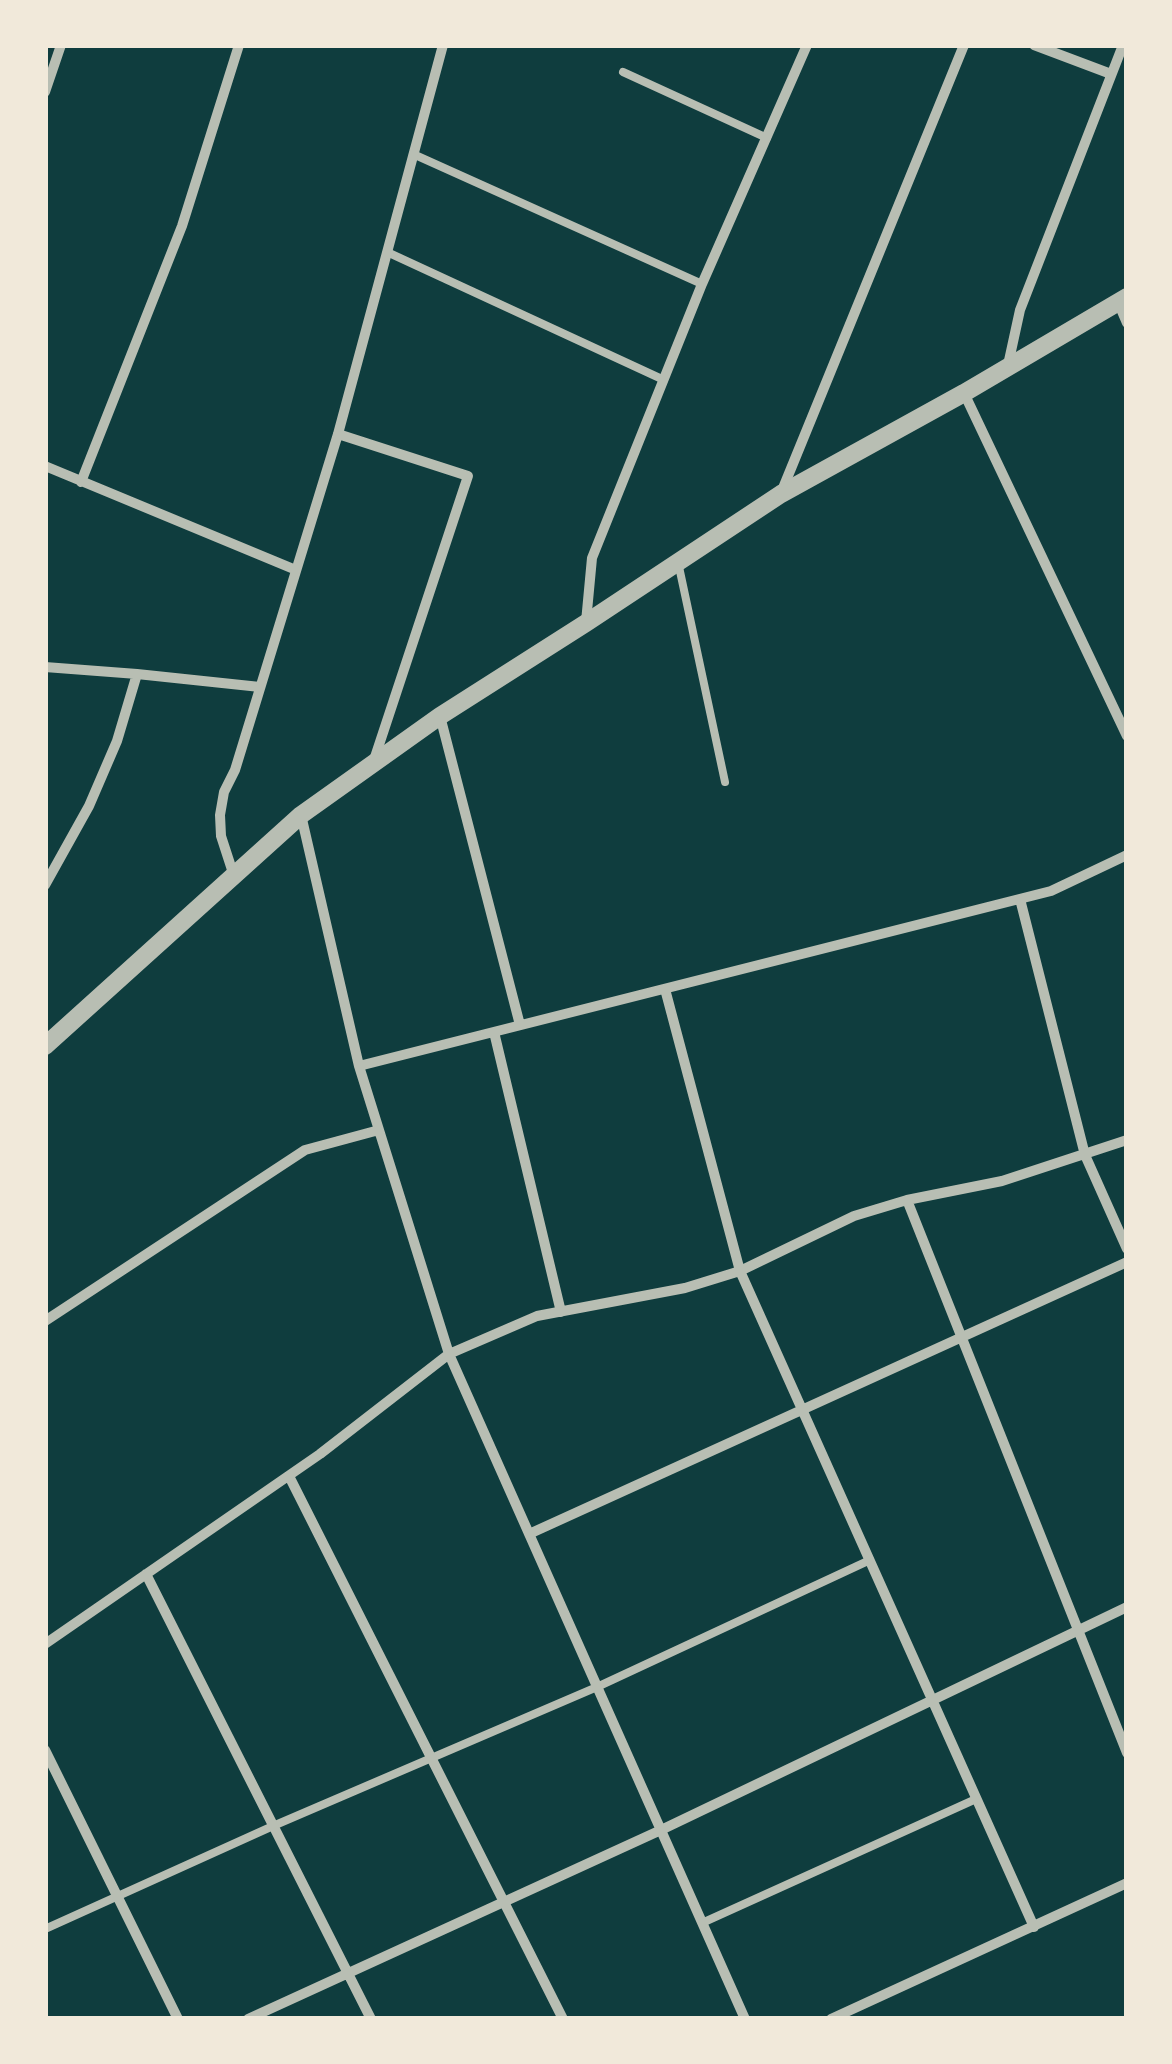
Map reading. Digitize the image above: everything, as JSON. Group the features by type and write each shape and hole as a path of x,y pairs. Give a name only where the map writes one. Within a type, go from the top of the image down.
{"street":[{"path":"45,92 61,45"},
{"path":"81,482 182,226 239,45"},
{"path":"234,877 222,836 224,792 235,770 338,434 443,45"},
{"path":"586,624 592,558 702,284 807,45"},
{"path":"781,494 964,45"},
{"path":"1034,45 1112,74"},
{"path":"1008,366 1020,310 1123,45"},
{"path":"45,1046 302,814 440,716 781,494 1122,300 1127,322"},
{"path":"964,393 1127,736"},
{"path":"338,434 468,476 372,766"},
{"path":"45,466 296,570"},
{"path":"45,667 260,687"},
{"path":"45,885 89,806 116,742 137,674"},
{"path":"440,716 520,1025"},
{"path":"302,814 360,1066 449,1354 745,2019"},
{"path":"360,1066 1050,892 1127,854"},
{"path":"1020,900 1085,1155 1127,1249"},
{"path":"665,989 740,1270 1034,1926"},
{"path":"494,1032 562,1312"},
{"path":"45,1321 305,1150 379,1130"},
{"path":"45,1644 289,1476 449,1354 537,1316 685,1288 740,1270 854,1216 907,1200 1002,1182 1127,1140"},
{"path":"907,1200 1127,1753"},
{"path":"529,1534 1127,1262"},
{"path":"289,1476 563,2019"},
{"path":"146,1574 371,2019"},
{"path":"248,2019 661,1830 1127,1607"},
{"path":"45,1750 178,2019"},
{"path":"831,2019 1127,1884"}],"lane":[{"path":"623,72 766,138"},
{"path":"414,154 702,284"},
{"path":"387,252 664,380"},
{"path":"678,562 725,782"},
{"path":"45,1929 597,1687 870,1560"},
{"path":"702,1923 976,1799"}]}
